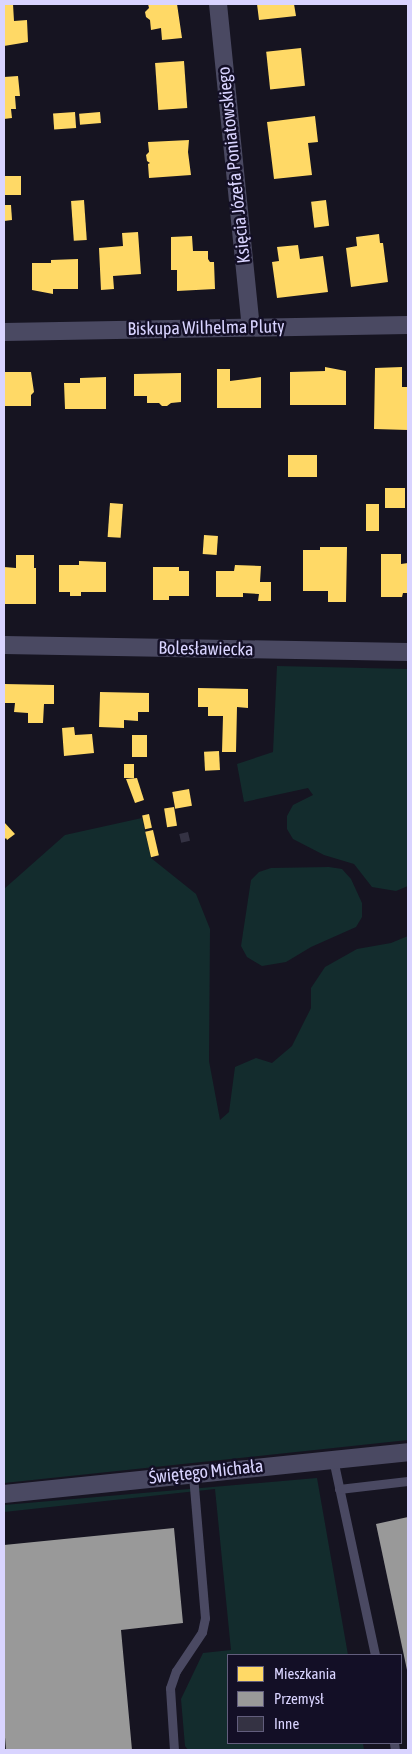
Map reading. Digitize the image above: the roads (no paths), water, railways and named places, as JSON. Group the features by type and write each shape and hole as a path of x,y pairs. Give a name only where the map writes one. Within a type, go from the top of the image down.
{"street":[{"name":"Księcia Józefa Poniatowskiego","path":"218,4 250,327"},
{"name":"Biskupa Wilhelma Pluty","path":"4,332 408,325"},
{"name":"Bolesławiecka","path":"4,645 408,652"},
{"name":"Świętego Michała","path":"4,1494 408,1452"}],"lane":[{"path":"333,1459 375,1654"},
{"path":"174,1750 170,1688 176,1671 202,1632 205,1618 193,1474"},
{"path":"339,1489 408,1481"}]}
